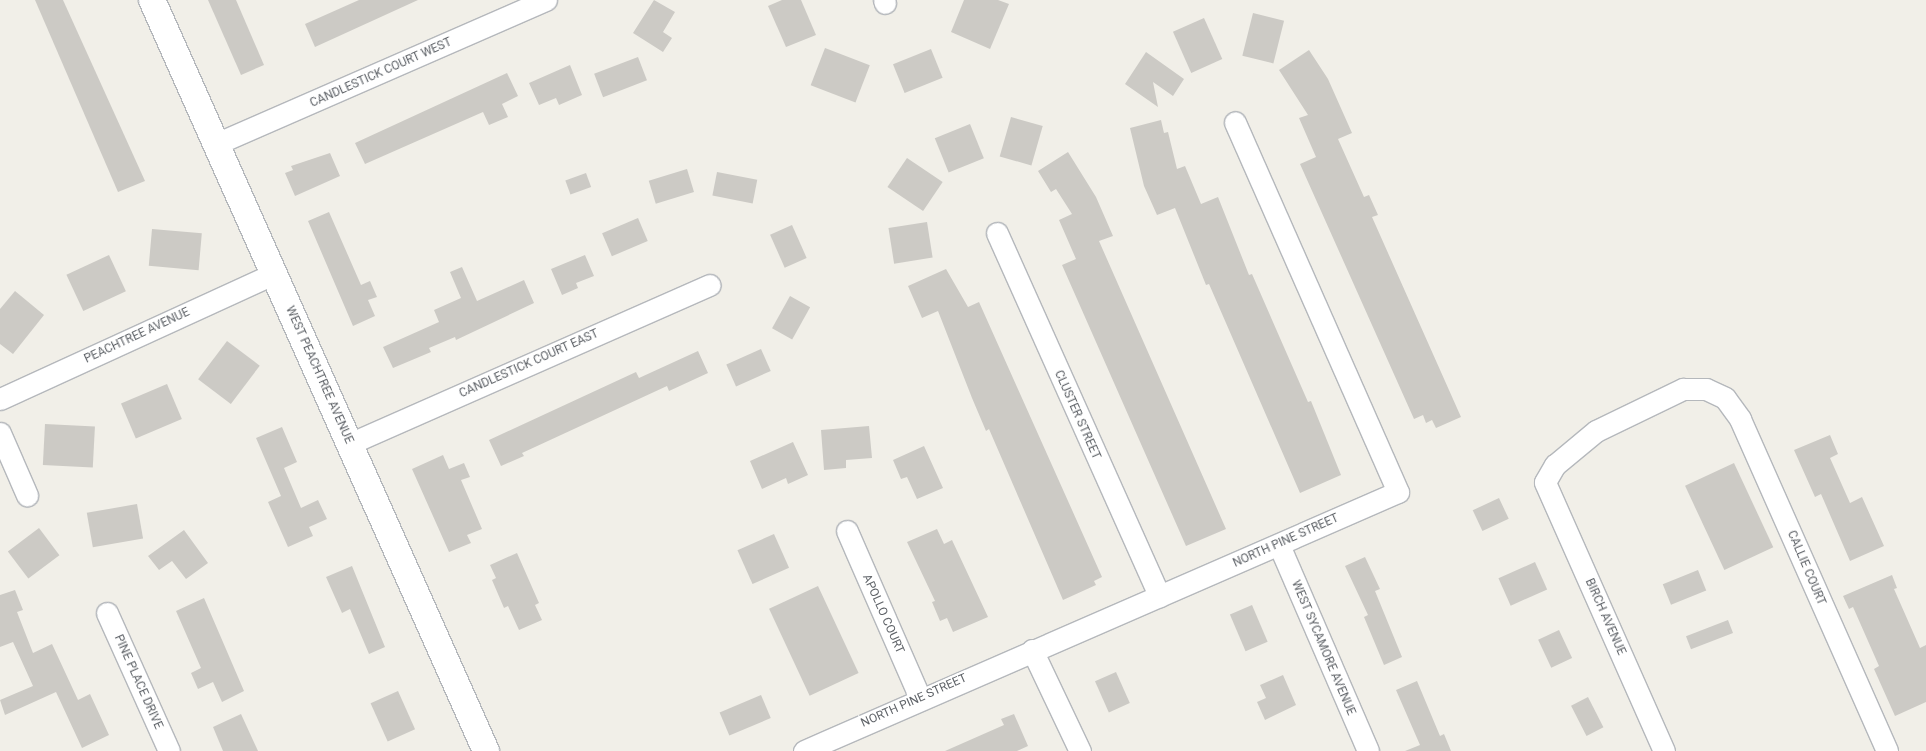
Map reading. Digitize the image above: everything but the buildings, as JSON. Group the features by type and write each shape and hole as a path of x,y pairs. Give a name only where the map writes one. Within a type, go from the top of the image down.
{"street":[{"name":"WEST PEACHTREE AVENUE","path":"152,0 486,751"},
{"name":"CANDLESTICK COURT WEST","path":"216,144 546,0"},
{"name":"NORTH PINE STREET","path":"804,751 920,698 1279,545 1398,492 1235,122"},
{"name":"CLUSTER STREET","path":"997,233 1159,596"},
{"name":"PEACHTREE AVENUE","path":"0,399 274,274"},
{"name":"CANDLESTICK COURT EAST","path":"349,444 709,285"},
{"name":"CALLIE COURT","path":"1545,482 1555,465 1574,446 1615,420 1684,389 1706,389 1725,398 1740,419 1887,751"},
{"path":"0,433 27,495"},
{"name":"BIRCH AVENUE","path":"1545,482 1664,751"},
{"name":"APOLLO COURT","path":"847,531 920,698"},
{"name":"WEST SYCAMORE AVENUE","path":"1279,545 1368,751"},
{"name":"PINE PLACE DRIVE","path":"107,613 168,751"},
{"path":"1032,650 1080,751"}]}
